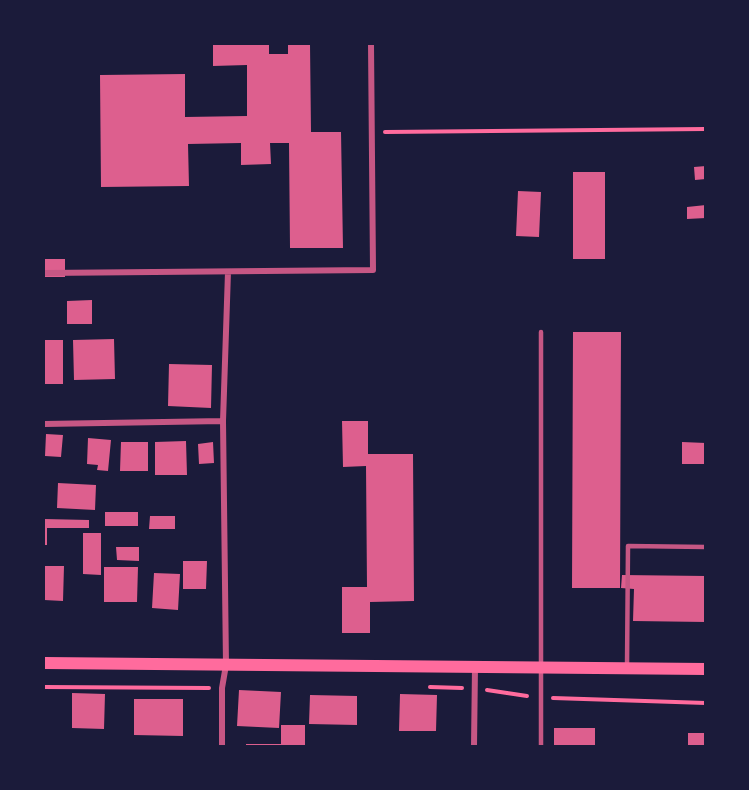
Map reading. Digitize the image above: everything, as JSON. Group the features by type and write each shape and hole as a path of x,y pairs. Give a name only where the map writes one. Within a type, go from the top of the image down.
{"main road":[{"path":"44,663 705,669"}],"street":[{"path":"44,273 373,270 371,44"},
{"path":"222,747 222,688 226,665 224,421 228,272"},
{"path":"44,424 224,421"},
{"path":"474,747 475,667"}],"lane":[{"path":"541,332 541,747"},
{"path":"627,668 628,546 705,547"}],"path":[{"path":"372,132 705,129"},
{"path":"44,687 222,688"}],"building":[{"path":"213,44 269,44 269,54 288,54 288,44 310,44 311,132 341,132 343,248 290,248 289,143 270,143 271,164 241,165 241,143 188,144 189,186 101,187 100,75 185,74 185,117 247,116 247,65 213,66"},
{"path":"706,166 706,179 695,180 694,167"},
{"path":"573,172 605,172 605,259 573,259"},
{"path":"518,191 541,192 539,237 516,236"},
{"path":"706,205 706,218 687,219 687,207"},
{"path":"44,259 65,259 65,277 44,277"},
{"path":"92,300 92,324 67,324 67,301"},
{"path":"573,332 621,332 620,588 572,588"},
{"path":"114,339 115,379 74,380 73,340"},
{"path":"44,340 63,340 63,384 44,384"},
{"path":"169,364 212,365 211,408 168,406"},
{"path":"342,421 368,421 368,454 413,454 414,601 370,602 370,633 342,633 342,587 367,587 366,466 343,467"},
{"path":"46,434 63,435 61,457 45,456"},
{"path":"88,438 111,440 108,471 97,470 98,465 87,464"},
{"path":"186,441 187,475 155,475 155,442"},
{"path":"121,442 148,442 148,471 120,471"},
{"path":"213,442 214,463 199,464 198,444"},
{"path":"682,442 706,443 706,464 682,464"},
{"path":"58,483 96,485 95,510 57,508"},
{"path":"105,512 138,512 138,526 105,526"},
{"path":"150,516 175,516 175,529 149,529"},
{"path":"44,519 89,520 89,528 47,528 47,545 44,545"},
{"path":"83,533 101,533 101,575 83,574"},
{"path":"116,547 139,547 139,561 117,560"},
{"path":"183,561 207,561 206,589 183,589"},
{"path":"44,566 64,566 63,601 44,600"},
{"path":"104,567 138,567 137,602 104,602"},
{"path":"154,573 180,574 178,610 152,608"},
{"path":"622,575 706,576 706,622 633,621 634,589 621,588"},
{"path":"239,690 281,692 279,728 237,726"},
{"path":"72,693 105,694 104,729 72,728"},
{"path":"400,694 437,695 436,731 399,731"},
{"path":"310,695 357,696 357,725 309,724"},
{"path":"134,699 183,699 183,736 134,735"},
{"path":"281,725 305,725 305,746 246,746 246,744 281,744"},
{"path":"554,728 595,728 595,746 554,746"},
{"path":"688,733 704,733 704,746 688,746"}]}
